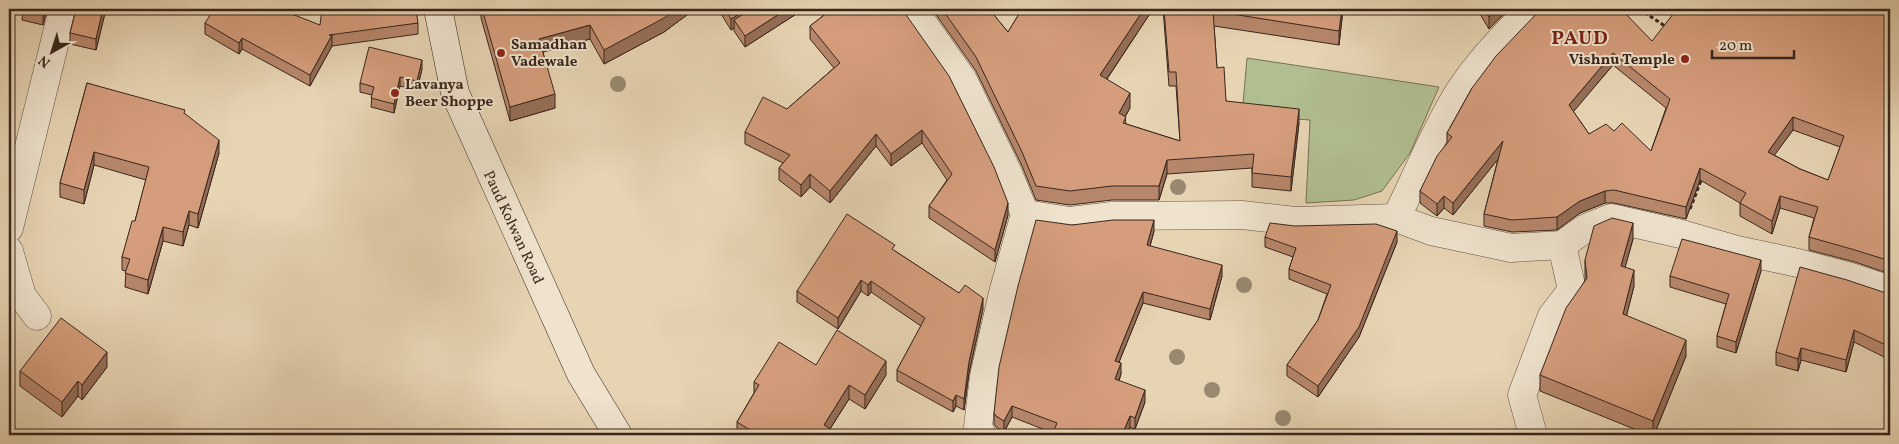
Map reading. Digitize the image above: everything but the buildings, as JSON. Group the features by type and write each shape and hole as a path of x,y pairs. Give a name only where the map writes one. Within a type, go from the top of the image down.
{"street":[{"path":"9,228 63,9"},
{"name":"Paud Kolwan Road","path":"438,9 458,102 581,374 618,435"},
{"path":"913,9 963,80 1008,173 1025,214 1003,293 984,376 978,427 982,435"},
{"path":"1396,218 1435,136 1460,92 1498,41 1531,9"},
{"path":"1025,214 1070,221 1112,216 1242,215 1295,221 1396,218 1431,231 1511,248 1562,245 1586,228 1611,218 1798,263 1890,290"},
{"path":"1533,435 1522,396 1552,316 1572,290 1562,245"},
{"path":"9,251 22,296 37,316"}],"path":[{"path":"1639,9 1665,26"},
{"path":"1681,234 1704,172"}],"green space":[{"path":"1247,58 1439,87 1410,153 1382,191 1354,200 1306,203 1310,120 1242,115"}],"place":[{"name":"Samadhan Vadewale","path":"501,53"},
{"name":"Vishnu Temple","path":"1685,59"},
{"name":"Lavanya Beer Shoppe","path":"395,93"}],"district":[{"name":"PAUD","path":"1580,37"}]}
